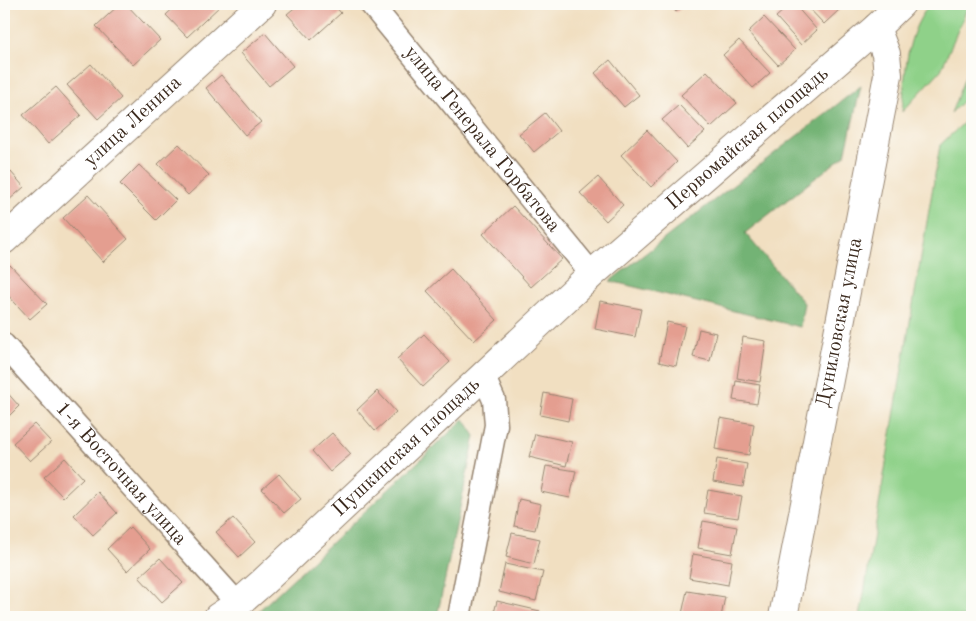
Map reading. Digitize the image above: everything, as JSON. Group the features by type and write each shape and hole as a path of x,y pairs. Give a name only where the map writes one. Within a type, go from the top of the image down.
{"main road":[{"name":"улица Ленина","path":"4,240 262,4"},
{"name":"Первомайская площадь","path":"592,274 876,28 901,4"},
{"name":"Дуниловская улица","path":"783,617 888,75 886,54 876,28"},
{"name":"Пушкинская площадь","path":"228,611 592,274"}],"street":[{"name":"улица Генерала Горбатова","path":"371,4 592,274"},
{"name":"1-я Восточная улица","path":"4,345 228,611"},
{"path":"459,617 496,425 494,400 483,375"}],"green space":[{"path":"930,4 969,4 941,70 902,112 906,69 911,42 921,16"},
{"path":"972,59 972,92 951,113"},
{"path":"861,86 845,155 745,233 804,303 800,327 610,281"},
{"path":"972,115 972,617 860,617 940,145"},
{"path":"464,419 475,436 437,617 252,617"}],"building":[{"path":"120,4 126,4 160,40 133,65 96,26"},
{"path":"178,4 221,5 187,37 166,15"},
{"path":"299,4 333,4 341,13 311,40 287,14"},
{"path":"669,4 686,4 676,12"},
{"path":"791,4 794,4 817,30 801,45 776,17"},
{"path":"805,4 836,4 840,9 824,24"},
{"path":"764,17 795,50 778,65 748,32"},
{"path":"265,33 293,66 269,86 241,53"},
{"path":"739,40 770,73 753,88 723,55"},
{"path":"610,60 639,95 624,107 595,73"},
{"path":"91,64 121,98 98,119 67,85"},
{"path":"707,71 737,103 711,127 681,95"},
{"path":"221,75 261,122 245,135 206,88"},
{"path":"56,87 81,115 48,144 23,115"},
{"path":"679,105 705,132 687,148 662,120"},
{"path":"545,113 559,131 534,152 519,134"},
{"path":"647,130 677,162 651,187 621,155"},
{"path":"179,144 209,175 188,195 158,164"},
{"path":"4,164 24,187 8,201 4,197"},
{"path":"139,165 176,200 156,220 120,184"},
{"path":"598,177 623,205 606,221 580,193"},
{"path":"88,195 128,239 103,262 63,218"},
{"path":"513,206 562,259 531,287 483,234"},
{"path":"10,265 47,304 30,319 4,291 4,271"},
{"path":"451,269 497,320 474,341 427,291"},
{"path":"600,301 641,309 635,337 595,329"},
{"path":"667,322 685,326 676,366 659,362"},
{"path":"699,329 716,333 710,361 693,357"},
{"path":"424,334 450,362 423,387 397,359"},
{"path":"743,337 766,341 760,382 737,378"},
{"path":"736,381 760,385 757,404 733,400"},
{"path":"4,389 19,406 4,421"},
{"path":"377,391 396,412 375,431 357,410"},
{"path":"544,393 572,399 568,421 540,415"},
{"path":"720,418 754,424 749,455 715,449"},
{"path":"34,424 51,442 30,461 13,443"},
{"path":"332,433 351,454 330,472 312,451"},
{"path":"535,434 572,442 566,466 529,457"},
{"path":"65,458 83,478 63,497 44,477"},
{"path":"717,459 747,464 743,487 713,482"},
{"path":"546,466 576,471 570,498 541,492"},
{"path":"279,474 301,499 284,513 262,489"},
{"path":"708,490 742,496 738,518 704,513"},
{"path":"98,492 117,513 93,535 74,515"},
{"path":"519,499 541,504 535,530 514,526"},
{"path":"233,518 255,542 239,557 216,532"},
{"path":"703,521 737,527 732,554 698,548"},
{"path":"130,527 150,549 127,571 107,549"},
{"path":"512,533 540,539 534,564 506,557"},
{"path":"693,554 732,561 728,585 689,578"},
{"path":"160,558 183,583 162,602 139,577"},
{"path":"505,564 543,572 536,601 499,592"},
{"path":"687,591 725,597 721,617 699,617 682,614"},
{"path":"497,601 540,611 539,617 493,617"}]}
